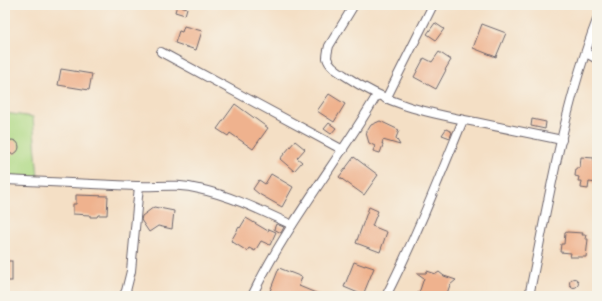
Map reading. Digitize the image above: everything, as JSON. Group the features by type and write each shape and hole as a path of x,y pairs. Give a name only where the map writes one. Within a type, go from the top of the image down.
{"street":[{"path":"354,5 329,46 327,59 333,67 377,95 405,106 439,116 562,140"},
{"path":"386,99 433,5"},
{"path":"529,296 562,140 574,93 597,20"},
{"path":"161,52 343,150"},
{"path":"586,53 597,59"},
{"path":"252,296 270,261 292,225 343,150 377,95"},
{"path":"386,296 401,267 431,200 463,120"},
{"path":"5,180 139,186 168,184 198,188 249,205 292,225"},
{"path":"123,296 126,291 131,271 139,186"}],"green space":[{"path":"5,113 33,117 38,178 5,176"}],"building":[{"path":"177,5 187,8 185,15 175,12"},
{"path":"435,23 444,29 436,40 427,34"},
{"path":"482,24 506,33 496,57 473,48"},
{"path":"184,26 202,31 196,50 175,43 179,31 182,32"},
{"path":"439,52 451,60 436,89 414,77 424,58 432,62"},
{"path":"61,69 92,74 89,90 58,85"},
{"path":"329,94 345,104 334,122 317,111"},
{"path":"235,104 268,128 253,149 230,133 228,136 217,129"},
{"path":"532,119 546,122 545,129 531,126"},
{"path":"380,121 399,130 396,138 400,145 383,140 380,153 373,151 375,146 369,143 366,133 371,125"},
{"path":"329,123 336,128 331,134 324,129"},
{"path":"446,129 452,132 450,138 442,135"},
{"path":"12,140 17,142 19,147 17,152 12,154 7,152 5,147 7,142"},
{"path":"295,141 305,149 297,158 302,162 294,171 280,159"},
{"path":"354,157 378,175 364,195 339,177"},
{"path":"581,157 594,158 594,161 597,162 597,183 589,182 588,189 581,188 582,181 578,181 579,177 575,176 576,168 580,168"},
{"path":"271,174 293,187 282,207 253,189 259,180 265,184"},
{"path":"76,195 108,196 107,215 90,217 90,215 73,214 73,204 76,204"},
{"path":"154,207 174,211 172,229 158,226 149,232 141,220 142,216"},
{"path":"369,207 378,211 372,226 387,232 380,252 356,243"},
{"path":"246,218 268,231 269,229 276,232 270,245 261,241 255,251 249,248 247,251 231,241"},
{"path":"276,224 284,227 281,233 274,229"},
{"path":"565,233 583,233 582,235 586,235 585,239 588,239 586,257 570,257 571,253 560,252 561,244 564,244"},
{"path":"5,261 12,261 12,281 5,281"},
{"path":"354,262 374,268 363,295 344,287"},
{"path":"279,268 302,277 299,286 323,296 284,296 270,291"},
{"path":"427,271 436,274 439,272 444,276 456,280 450,285 446,296 414,296 420,290 424,278 417,273 426,273"},
{"path":"572,279 576,279 578,283 576,287 572,287 570,285 570,281"}]}
